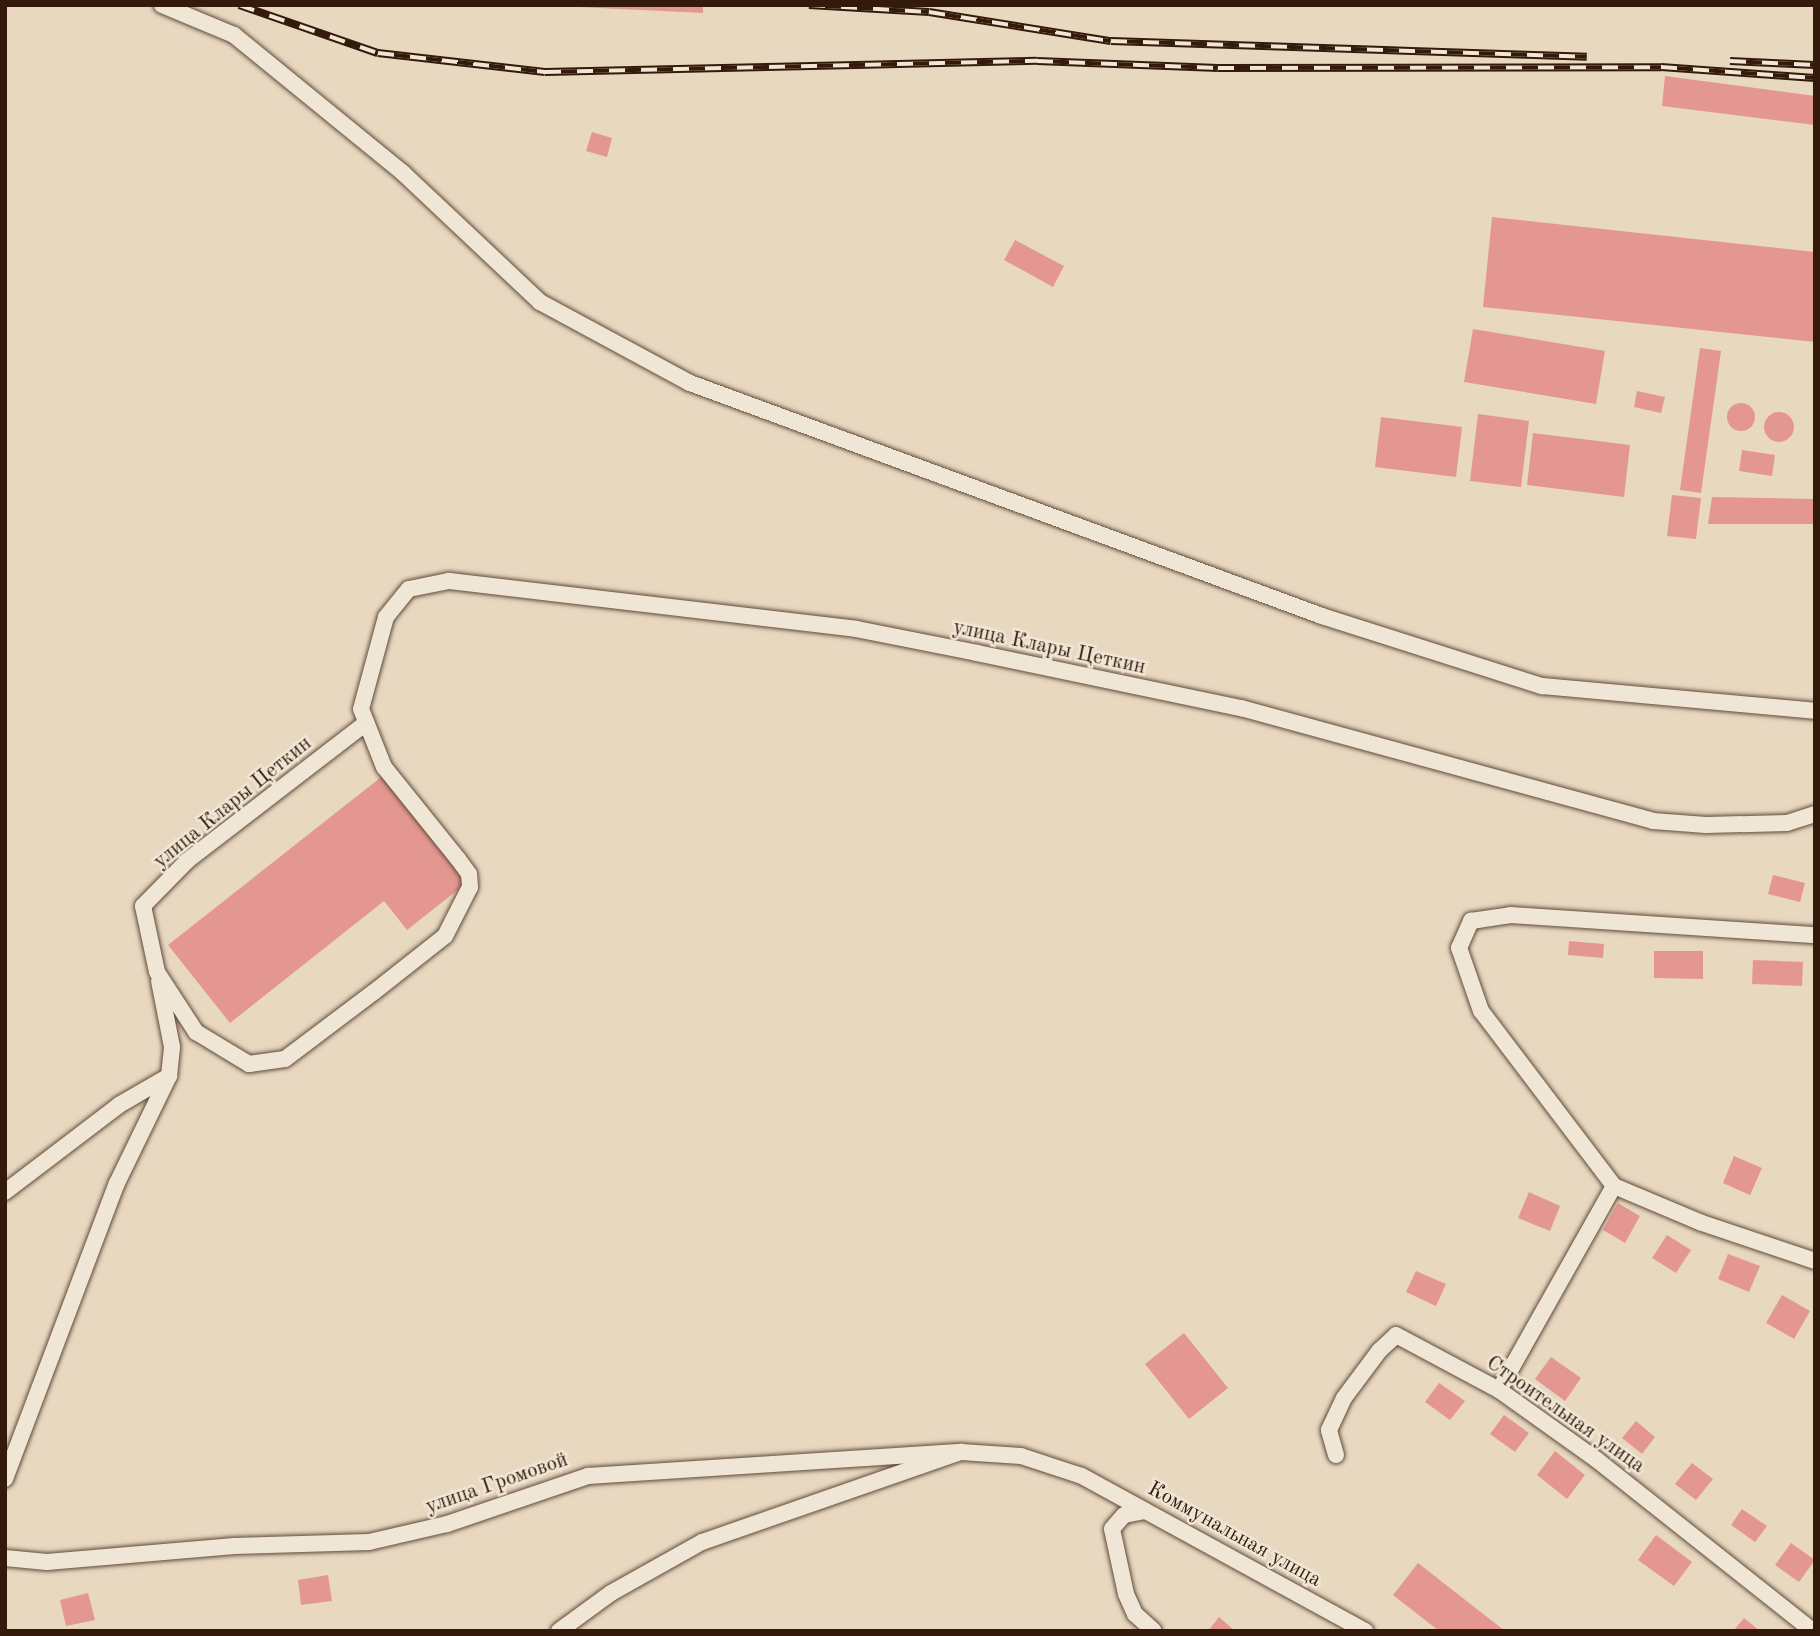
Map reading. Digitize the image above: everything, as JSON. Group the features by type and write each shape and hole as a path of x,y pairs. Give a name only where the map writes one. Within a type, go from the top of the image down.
{"street":[{"path":"162,5 234,35 403,173 540,302 690,383 1322,617 1542,686 1815,711"},
{"name":"улица Клары Цеткин","path":"366,723 187,861 143,906 157,972 196,1032 249,1064 285,1059 445,936 472,881 384,766 366,723 360,709 386,617 409,589 449,581 856,629 1241,708 1653,821 1706,825 1787,823 1815,814"},
{"path":"1815,935 1511,915 1471,921 1459,948 1481,1011 1614,1186 1702,1223 1815,1261"},
{"path":"5,1479 117,1183 169,1076 172,1047 157,972"},
{"path":"5,1192 119,1105 169,1076"},
{"path":"1499,1390 1614,1186"},
{"name":"Строительная улица","path":"1336,1455 1329,1430 1344,1398 1379,1351 1396,1335 1499,1390 1597,1460 1813,1631"},
{"path":"559,1631 611,1592 702,1542 961,1452"},
{"name":"улица Громовой","path":"5,1558 47,1562 234,1546 369,1542 422,1532 588,1476 961,1452 1021,1456 1082,1476"},
{"name":"Коммунальная улица","path":"1082,1476 1365,1631"},
{"path":"1146,1511 1124,1515 1112,1530 1126,1594 1135,1614 1154,1631"}],"building":[{"path":"537,5 703,5 703,13"},
{"path":"1665,76 1815,96 1815,125 1662,106"},
{"path":"592,132 612,138 607,157 586,151"},
{"path":"1492,217 1815,252 1815,342 1483,307"},
{"path":"1015,240 1064,266 1053,287 1004,260"},
{"path":"1473,329 1605,351 1596,404 1464,382"},
{"path":"1700,348 1721,351 1701,493 1680,490"},
{"path":"1637,391 1665,397 1661,413 1634,407"},
{"path":"1741,403 1751,407 1755,417 1751,427 1741,431 1731,427 1727,417 1731,407"},
{"path":"1779,412 1789,417 1794,427 1789,437 1779,442 1769,437 1764,427 1769,417"},
{"path":"1478,414 1529,421 1521,487 1470,481"},
{"path":"1381,417 1462,427 1456,477 1375,467"},
{"path":"1533,433 1630,445 1624,497 1527,485"},
{"path":"1742,450 1775,455 1772,476 1739,471"},
{"path":"1672,495 1701,498 1696,539 1667,536"},
{"path":"1712,497 1815,499 1815,524 1708,524"},
{"path":"385,774 469,881 407,930 384,901 230,1023 168,945"},
{"path":"1773,875 1805,883 1800,902 1768,894"},
{"path":"1569,941 1604,944 1603,958 1568,955"},
{"path":"1654,951 1703,951 1703,979 1654,978"},
{"path":"1753,960 1803,962 1802,986 1752,984"},
{"path":"1734,1156 1762,1168 1750,1195 1723,1183"},
{"path":"1529,1192 1560,1206 1550,1231 1518,1218"},
{"path":"1618,1203 1640,1216 1625,1243 1603,1230"},
{"path":"1667,1235 1691,1250 1676,1273 1652,1258"},
{"path":"1728,1254 1760,1266 1749,1292 1718,1279"},
{"path":"1416,1271 1446,1284 1436,1306 1406,1292"},
{"path":"1782,1295 1810,1311 1794,1339 1766,1323"},
{"path":"1184,1333 1228,1388 1189,1419 1145,1364"},
{"path":"1551,1357 1581,1378 1565,1401 1535,1379"},
{"path":"1439,1383 1465,1401 1450,1420 1425,1402"},
{"path":"1504,1415 1529,1433 1515,1452 1490,1434"},
{"path":"1636,1421 1655,1437 1642,1454 1622,1438"},
{"path":"1555,1451 1585,1475 1567,1499 1537,1475"},
{"path":"1692,1463 1713,1479 1696,1500 1675,1484"},
{"path":"1742,1509 1767,1526 1755,1542 1731,1525"},
{"path":"1656,1535 1692,1562 1674,1586 1638,1560"},
{"path":"1791,1543 1815,1560 1799,1582 1775,1565"},
{"path":"1418,1563 1505,1631 1439,1631 1393,1595"},
{"path":"328,1575 332,1601 301,1605 298,1580"},
{"path":"88,1593 95,1620 66,1626 60,1600"},
{"path":"1219,1617 1235,1631 1208,1631"},
{"path":"1744,1618 1760,1631 1735,1629"}],"railway":[{"path":"239,5 378,53 545,72 1037,61 1218,68 1661,67 1815,78"},
{"path":"809,5 929,12 1111,41 1587,57"},
{"path":"1730,61 1815,65"}]}
